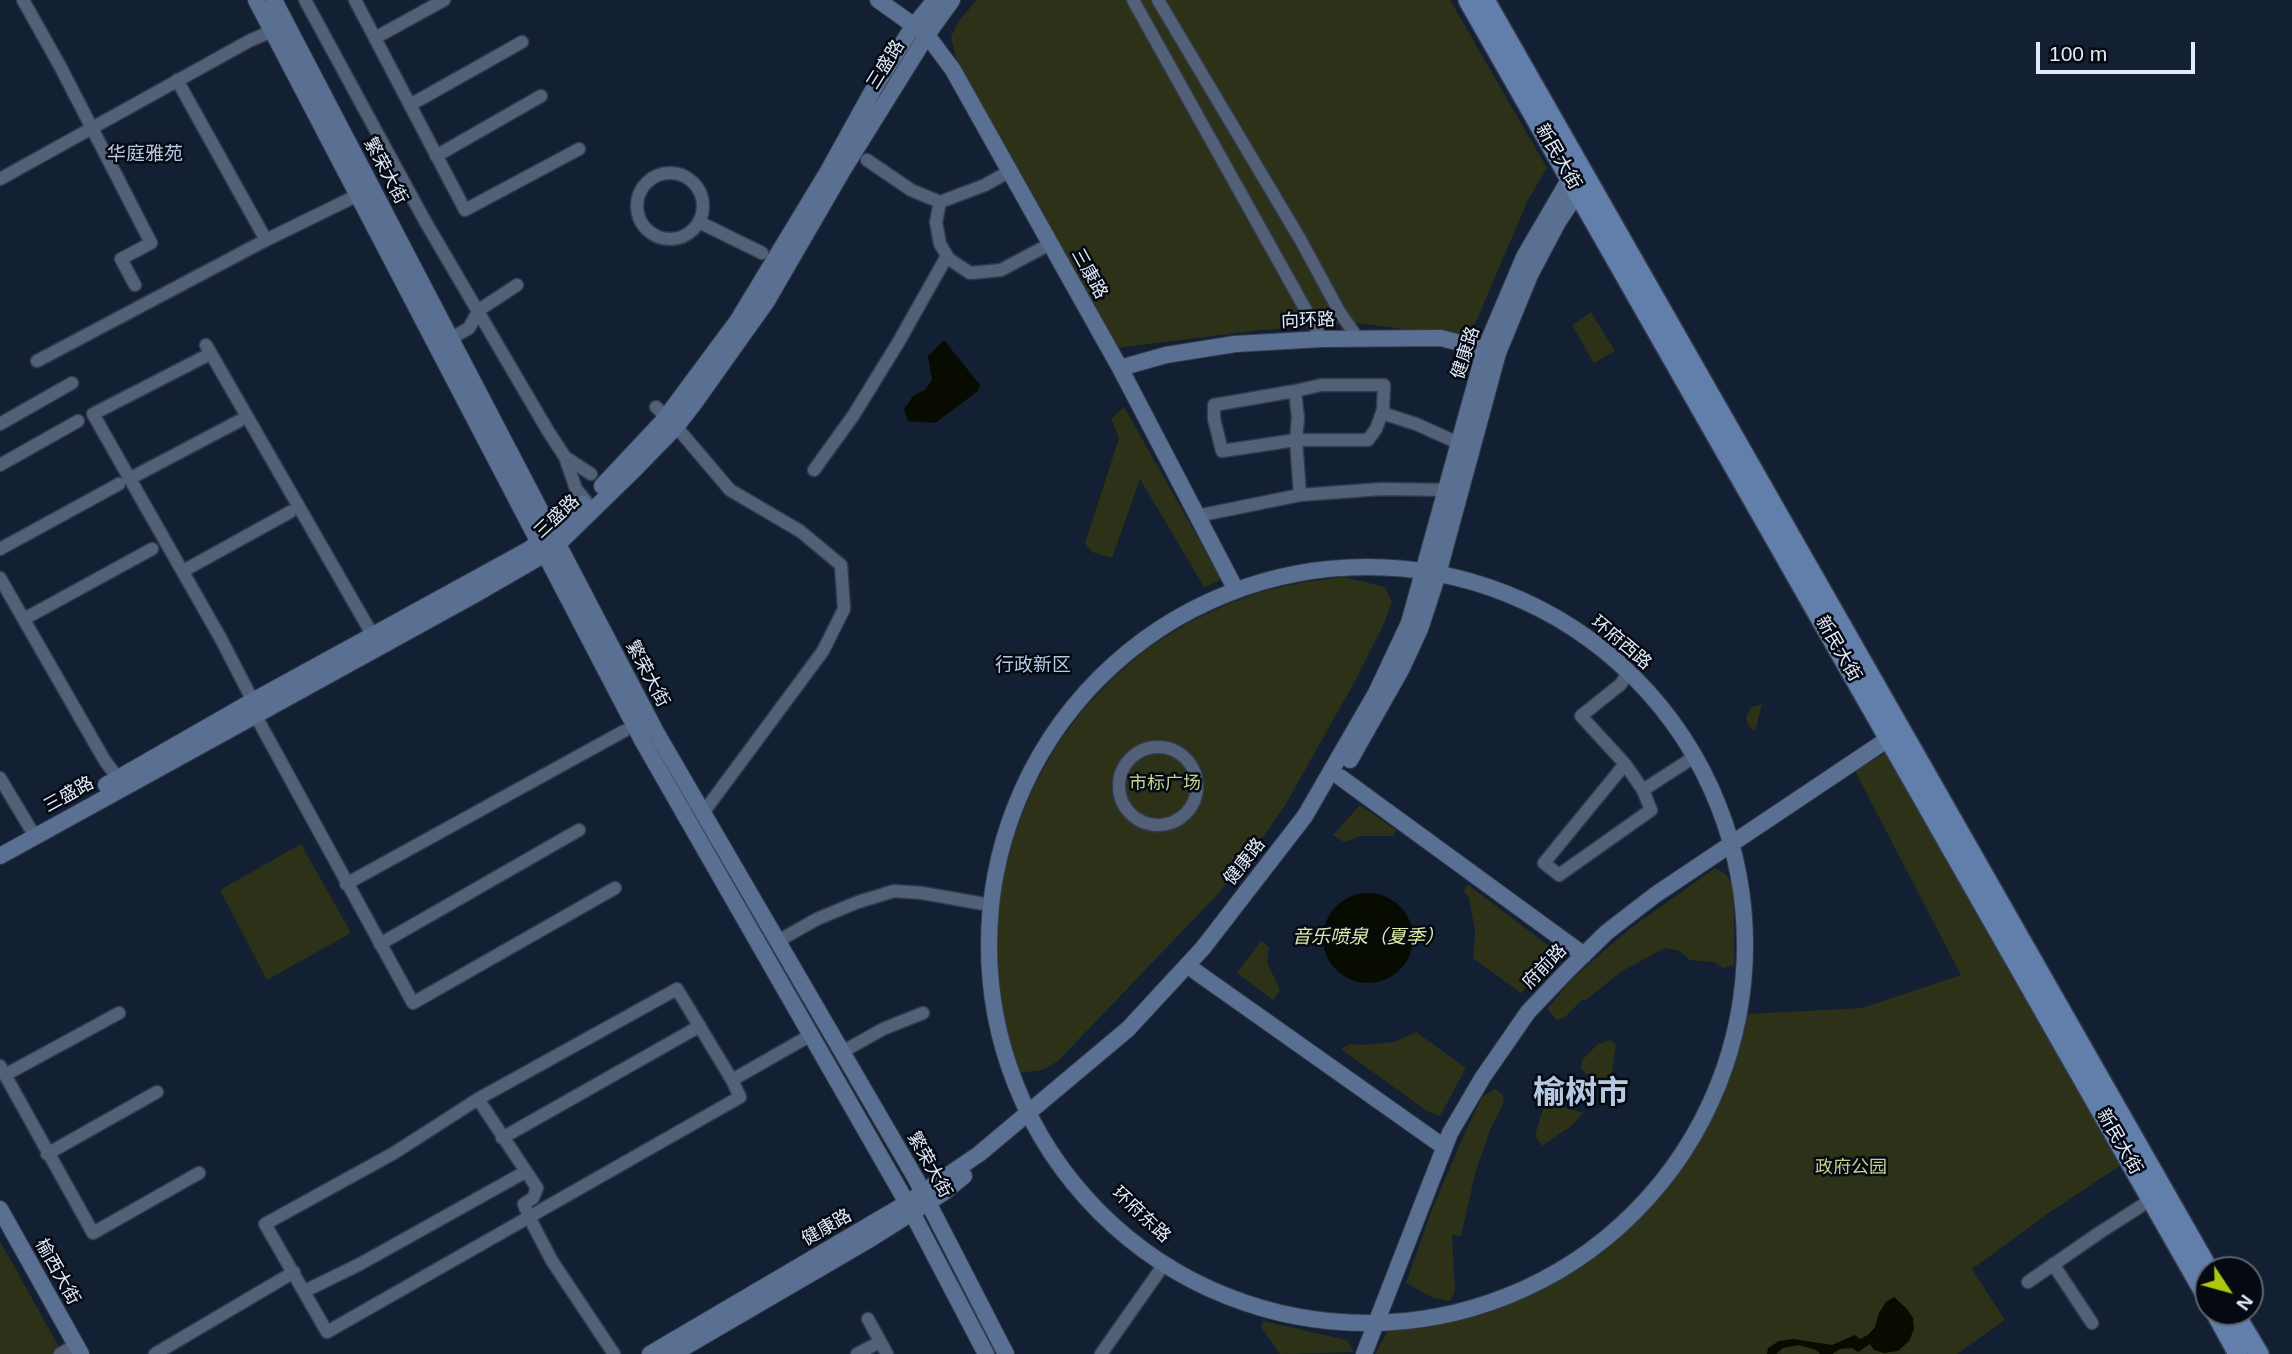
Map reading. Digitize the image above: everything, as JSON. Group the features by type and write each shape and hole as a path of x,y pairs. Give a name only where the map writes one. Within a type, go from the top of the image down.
{"main road":[{"name":"繁荣大街","path":"256,0 358,195 444,343"},
{"name":"繁荣大街","path":"274,0 444,343 548,544 642,740 910,1208 985,1353"},
{"name":"三康路","path":"878,0 921,30 953,71 1120,368 1236,590"},
{"path":"921,30 936,0"},
{"name":"三盛路","path":"548,544 586,501 629,459 767,301 921,30 952,0"},
{"name":"新民大街","path":"1468,0 1580,181"},
{"name":"新民大街","path":"1485,0 1580,181 2158,1196 2194,1270"},
{"name":"健康路","path":"673,1354 926,1197 979,1154 1029,1119 1135,1032 1195,971 1314,821 1402,668 1420,629 1431,572 1465,446 1492,351 1524,257 1580,181"},
{"name":"向环路","path":"1120,368 1167,355 1236,344 1321,339 1441,338 1492,351"},
{"name":"三盛路","path":"0,845 118,778 376,642 548,544 666,417"},
{"name":"繁荣大街","path":"548,544 926,1197 1006,1354"},
{"name":"环府西路","path":"1075,705 1107,670 1144,640 1184,614 1236,590 1264,581 1321,570 1384,567 1431,572 1489,587 1537,607 1582,634 1628,672 1659,705 1695,757 1714,795 1731,844 1742,896 1745,949 1741,1002 1729,1053 1711,1103 1685,1149 1654,1192"},
{"name":"健康路","path":"1029,1119 1128,1028 1203,948 1305,816 1376,692 1431,572"},
{"name":"环府东路","path":"1075,705 1047,743 1024,784 1006,828 994,874 990,905 988,968 993,1016 1005,1061 1029,1119 1043,1144 1165,1264 1203,1285 1265,1308 1331,1322 1376,1325 1429,1320 1480,1307 1529,1288 1575,1262 1615,1231 1654,1192"},
{"name":"三盛路","path":"0,856 122,787 253,707"},
{"name":"府前路","path":"1364,1354 1450,1133 1506,1041 1528,1012 1607,932 1655,895 1895,734"},
{"path":"1340,777 1584,955"},
{"path":"1195,971 1444,1147"},
{"name":"新民大街","path":"2158,1196 2199,1256"},
{"name":"健康路","path":"650,1354 910,1208"},
{"name":"榆西大街","path":"0,1209 70,1353"},
{"name":"榆西大街","path":"0,1229 70,1353"},
{"path":"2223,1326 2238,1354"},
{"path":"2242,1326 2259,1354"}],"street":[{"path":"23,0 151,243 121,259 135,285"},
{"path":"305,0 425,221 565,457 576,489 586,501"},
{"path":"355,0 465,210 579,149"},
{"path":"375,38 444,0"},
{"path":"1133,0 1321,339"},
{"path":"1158,0 1358,339"},
{"path":"0,179 271,31"},
{"path":"410,105 522,42"},
{"path":"177,80 266,240"},
{"path":"436,156 541,96"},
{"path":"867,160 911,190 940,202 985,185 1010,172"},
{"path":"674,173 684,176 693,182 703,200 699,222 692,231 671,240 649,233 637,214 640,192 654,177 674,173"},
{"path":"37,362 266,240 358,195"},
{"path":"940,202 936,222 940,244 947,256 970,273 1001,270 1050,244"},
{"path":"699,222 762,253"},
{"path":"814,470 853,416 947,256"},
{"path":"444,343 469,328 479,310 517,285"},
{"path":"376,642 205,351 93,414 124,482 183,571 346,884 413,1003 615,888"},
{"path":"0,424 72,383"},
{"path":"1321,385 1384,385 1382,413 1368,440 1296,440 1222,451 1214,419 1214,405 1321,385"},
{"path":"1295,391 1300,495"},
{"path":"1382,413 1416,424 1465,446"},
{"path":"666,417 730,490 800,531 841,565 844,609 823,651 703,813"},
{"path":"0,465 78,421"},
{"path":"0,549 239,421"},
{"path":"565,457 591,474"},
{"path":"1197,516 1300,495 1381,489 1453,490"},
{"path":"183,571 290,512"},
{"path":"24,619 152,549"},
{"path":"0,578 105,761 118,778"},
{"path":"1625,764 1544,863 1559,875 1651,810 1643,790 1625,764 1581,716 1621,684 1628,672"},
{"path":"346,884 624,731"},
{"path":"1156,746 1179,753 1194,770 1196,793 1186,813 1167,824 1145,823 1134,817 1120,798 1118,786 1125,764 1144,749 1156,746"},
{"path":"1643,790 1695,757"},
{"path":"0,778 30,828"},
{"path":"380,944 579,830"},
{"path":"778,941 817,919 894,891 990,905"},
{"path":"677,989 732,1080 740,1097 327,1332 265,1224 394,1153 478,1099 677,989"},
{"path":"119,1013 2,1070 93,1233 199,1172"},
{"path":"842,1052 883,1029 923,1013"},
{"path":"502,1138 700,1026"},
{"path":"732,1080 811,1035"},
{"path":"47,1154 157,1091"},
{"path":"478,1099 537,1188 533,1198 524,1204 552,1261 614,1354"},
{"path":"305,1291 360,1264 525,1172"},
{"path":"2028,1282 2158,1196"},
{"path":"1101,1354 1165,1264"},
{"path":"2053,1264 2092,1323"},
{"path":"155,1354 294,1272"},
{"path":"868,1319 887,1354"},
{"path":"857,1354 880,1342"}],"green space":[{"path":"977,0 1450,0 1547,168 1528,200 1470,336 1358,323 1261,330 1116,348 1034,196 957,63 951,37 958,22"},
{"path":"1591,312 1615,351 1594,363 1572,325"},
{"path":"1124,407 1222,580 1204,587 1140,479 1112,558 1092,552 1085,543 1119,438 1111,419"},
{"name":"市标广场","path":"1344,577 1385,587 1392,602 1354,683 1284,807 1255,849 1217,895 1058,1061 1042,1070 1009,1074 991,1000 988,954 990,905 1004,876 1015,831 1033,788 1055,748 1082,711 1114,677 1149,647 1188,623 1230,603 1267,590"},
{"path":"1762,704 1755,731 1748,725 1746,716 1752,707"},
{"name":"政府公园","path":"1887,752 2121,1165 1972,1269 2005,1320 1957,1354 1375,1354 1391,1325 1429,1320 1501,1299 1575,1262 1615,1231 1654,1192 1694,1134 1730,1048 1748,1014 1862,1008 1961,975 1855,771"},
{"path":"1360,805 1396,830 1393,836 1360,836 1344,842 1333,835"},
{"path":"301,844 351,933 267,980 220,890"},
{"path":"1715,868 1726,874 1734,888 1734,965 1723,968 1714,962 1690,960 1680,951 1665,948 1622,971 1586,1000 1582,1000 1564,1018 1557,1020 1547,1009 1572,979 1628,930"},
{"path":"1467,884 1557,952 1521,993 1473,958 1475,930 1469,898 1464,891"},
{"path":"1261,941 1269,947 1267,962 1280,990 1273,1000 1237,973"},
{"path":"1416,1032 1466,1068 1440,1116 1427,1111 1341,1049 1350,1044 1394,1042"},
{"path":"1611,1040 1616,1045 1612,1072 1603,1089 1581,1069 1582,1060 1598,1044"},
{"path":"1495,1089 1502,1094 1504,1102 1490,1130 1475,1174 1461,1236 1452,1235 1455,1292 1450,1301 1433,1298 1406,1283 1431,1212 1463,1137 1482,1097"},
{"path":"1553,1104 1584,1113 1570,1127 1542,1146 1535,1135 1544,1106"},
{"path":"0,1241 63,1354 0,1354"},
{"path":"1263,1321 1347,1340 1354,1352 1280,1354 1261,1327"}],"water":[{"path":"944,340 980,385 978,391 935,423 908,421 904,409 914,395 925,390 932,380 928,356"},
{"name":"音乐喷泉（夏季）","path":"1368,893 1385,896 1400,906 1410,921 1413,938 1410,955 1400,970 1385,980 1368,983 1351,980 1336,970 1326,955 1323,938 1326,921 1336,906 1351,896"},
{"path":"1894,1297 1913,1318 1914,1329 1909,1341 1898,1351 1884,1353 1874,1350 1870,1344 1858,1352 1852,1348 1840,1349 1832,1354 1820,1354 1816,1350 1799,1345 1783,1348 1776,1354 1767,1354 1768,1348 1779,1341 1793,1339 1832,1345 1855,1335 1860,1339 1875,1327 1879,1313 1886,1302"}],"district":[{"name":"华庭雅苑","path":"145,155"},
{"name":"行政新区","path":"1033,666"},
{"name":"榆树市","path":"1581,1094"}]}
